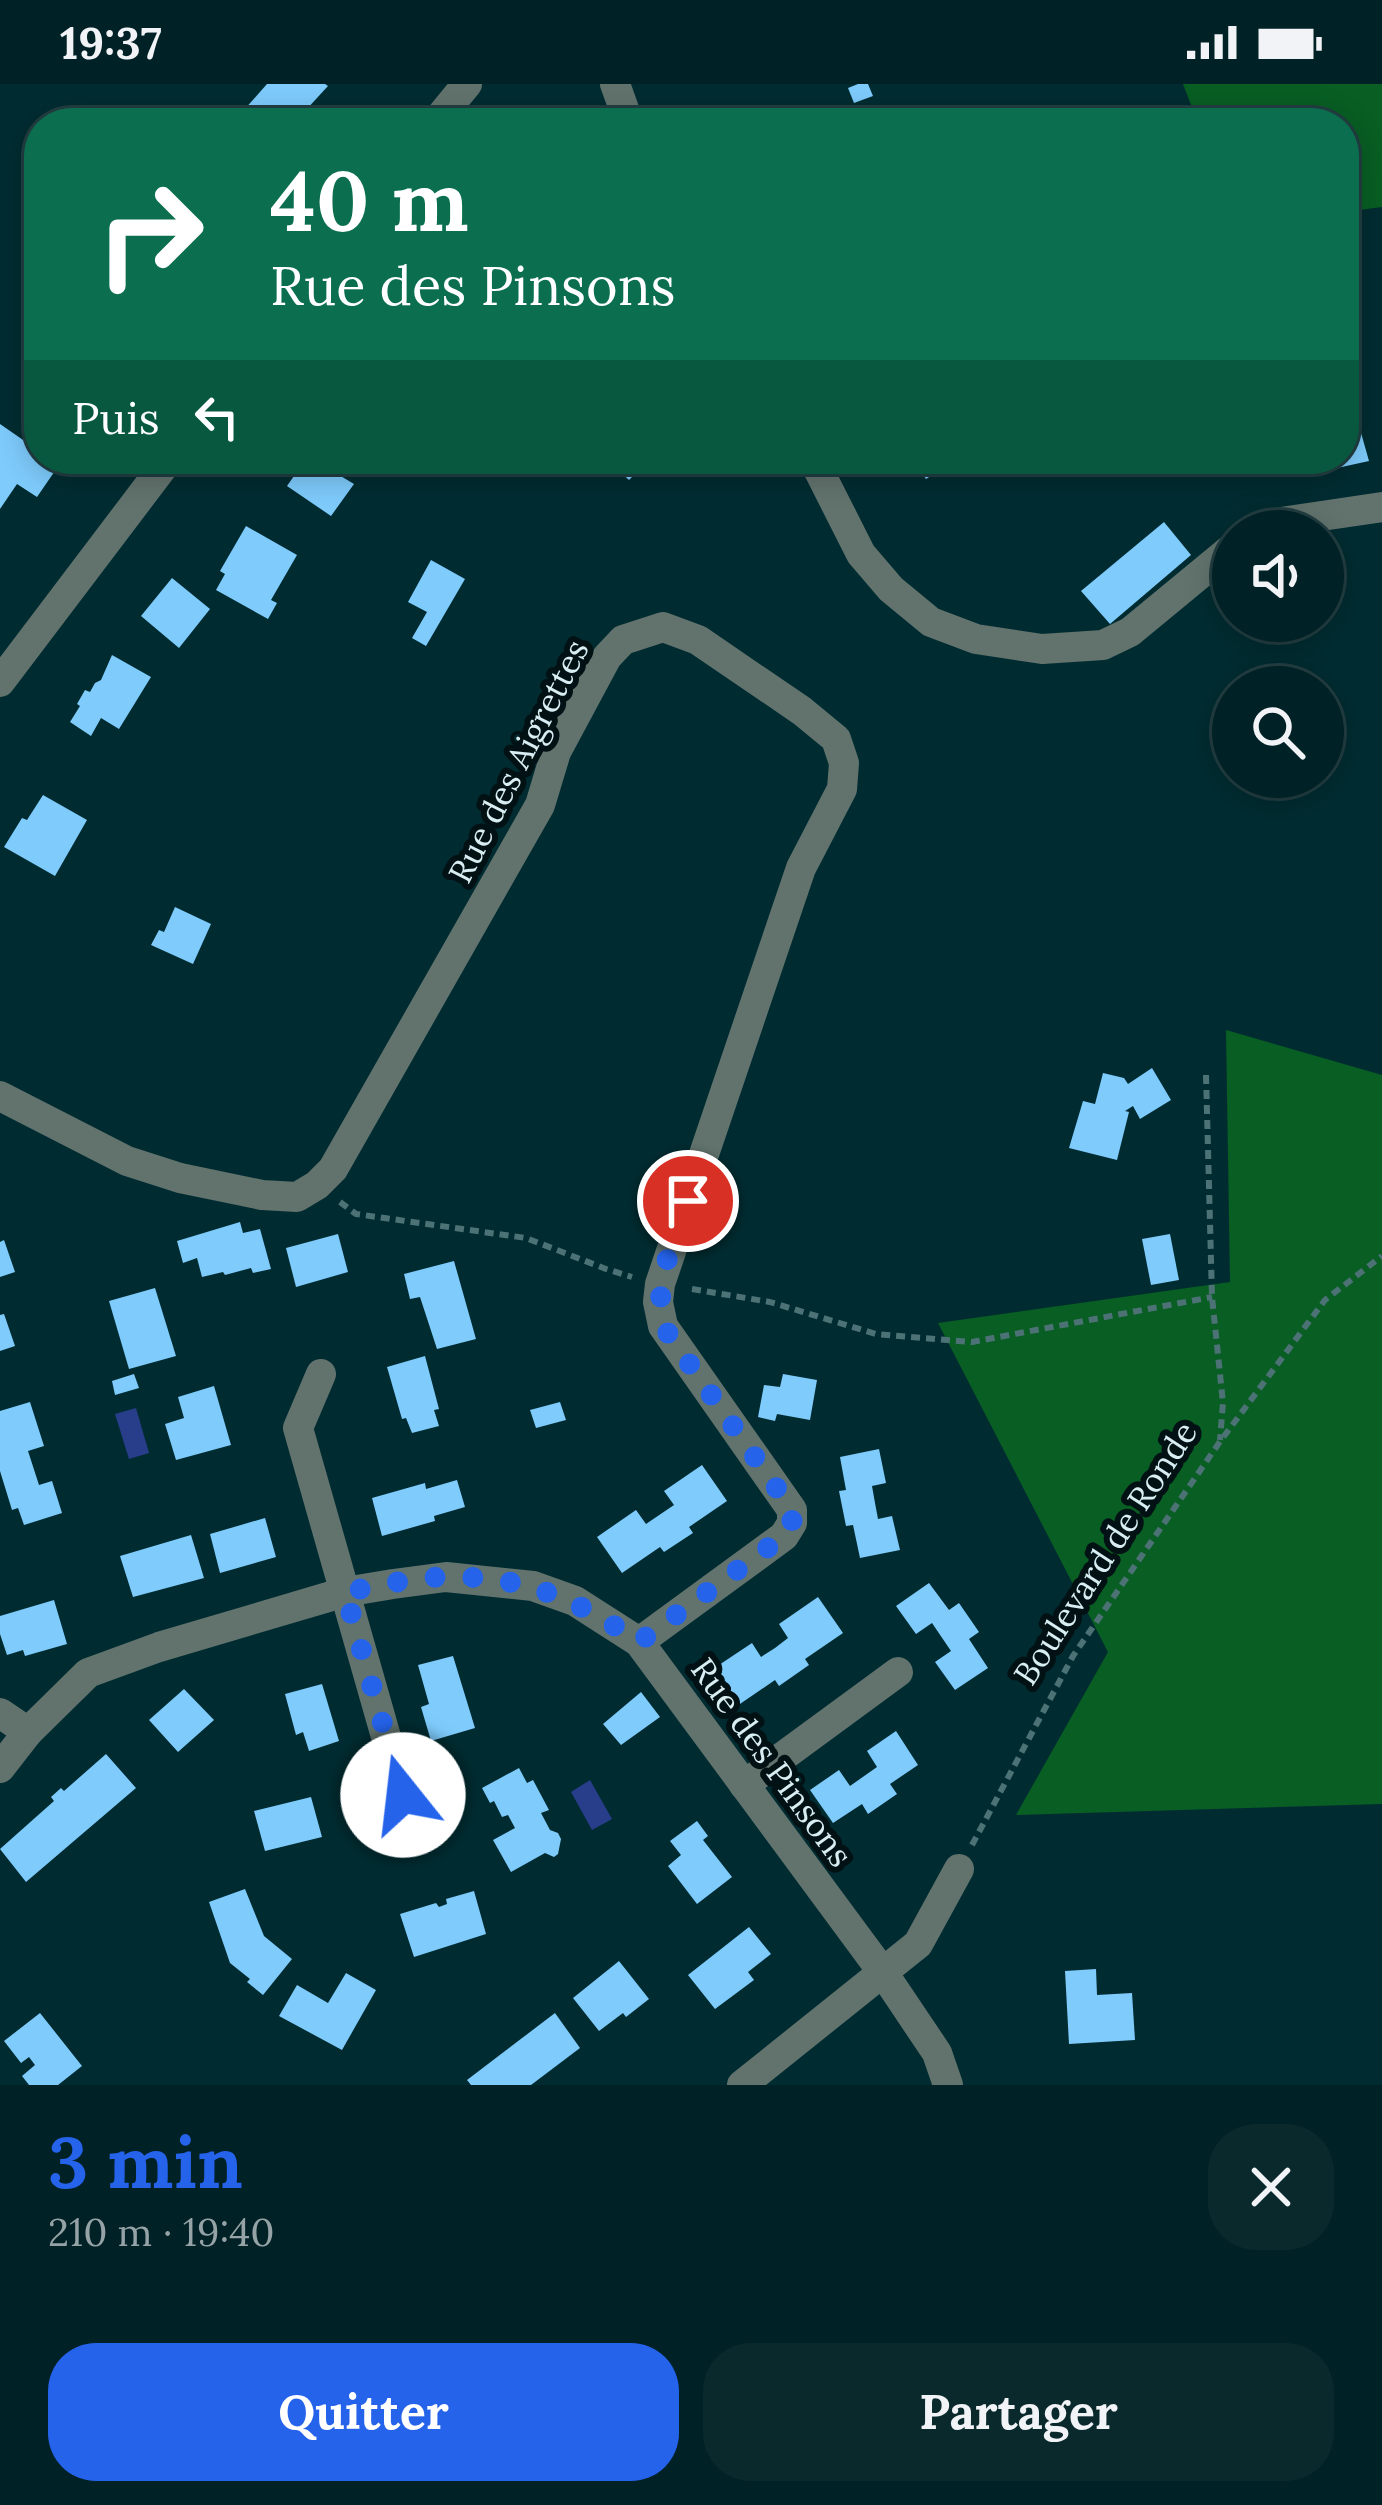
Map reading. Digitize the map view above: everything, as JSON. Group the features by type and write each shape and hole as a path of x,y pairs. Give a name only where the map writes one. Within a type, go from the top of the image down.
{"street":[{"path":"447,108 467,84"},
{"path":"0,682 158,474"},
{"path":"821,474 861,554 891,589 931,622 976,639 1042,650 1103,645 1130,632 1212,564"},
{"path":"1344,513 1382,507"},
{"name":"Rue des Aigrettes","path":"317,1186 334,1169 540,805 556,752 607,657 623,640 663,627 698,640 802,711 836,739 844,763 842,789 801,868 660,1284"},
{"path":"0,1096 127,1161 180,1178 262,1195 298,1197 317,1186"},
{"path":"639,1642 784,1536 792,1523 792,1510 663,1326 660,1284"},
{"path":"321,1373 298,1428 414,1835"},
{"name":"Rue des Pinsons","path":"0,1768 28,1732 88,1673 159,1648 345,1592 446,1577 533,1586 574,1601 639,1642 884,1974 938,2053 948,2085"},
{"path":"744,1785 898,1672"},
{"path":"0,1713 28,1732"},
{"path":"742,2085 918,1944 959,1869"}],"path":[{"path":"1206,1075 1220,1443"},
{"path":"317,1186 356,1214 526,1238 660,1284 770,1302 876,1334 972,1342 1212,1297"},
{"name":"Boulevard de Ronde","path":"959,1869 1073,1656 1325,1300 1382,1256"}],"green space":[{"path":"1183,84 1382,84 1382,207 1359,210 1359,108 1192,108"},
{"path":"1226,1030 1382,1075 1382,1804 1016,1815 1108,1652 938,1323 1230,1282"}],"water":[{"path":"136,1408 149,1453 129,1459 115,1414"},
{"path":"590,1780 612,1819 592,1830 571,1792"}],"building":[{"path":"267,84 328,86 308,108 246,108"},
{"path":"868,84 873,96 854,103 848,88"},
{"path":"0,424 24,441 24,474 53,474 37,497 17,484 0,509"},
{"path":"1359,426 1369,461 1359,463"},
{"path":"295,474 340,474 354,484 331,516 287,486"},
{"path":"1164,522 1191,555 1110,624 1081,591"},
{"path":"246,526 297,555 271,600 277,603 268,619 216,590 225,574 220,571"},
{"path":"431,560 465,579 426,646 412,638 427,612 408,602"},
{"path":"172,578 210,609 179,648 141,616"},
{"path":"112,655 151,677 119,729 101,718 91,736 70,722 85,690 90,692 101,680"},
{"path":"43,795 87,820 55,876 4,847"},
{"path":"175,907 211,924 193,964 151,945 159,930 164,932"},
{"path":"1152,1068 1171,1100 1140,1119 1133,1106 1125,1111 1129,1112 1117,1160 1069,1148 1083,1101 1095,1104 1103,1073 1124,1078 1128,1084"},
{"path":"240,1222 243,1233 260,1229 271,1269 202,1277 197,1258 183,1263 177,1241"},
{"path":"338,1234 348,1272 296,1287 286,1248"},
{"path":"1170,1234 1179,1280 1151,1285 1142,1239"},
{"path":"4,1240 15,1272 0,1277 0,1242"},
{"path":"454,1261 476,1339 437,1349 420,1297 410,1299 404,1274"},
{"path":"155,1288 176,1356 129,1369 109,1301"},
{"path":"4,1314 15,1346 0,1351 0,1315"},
{"path":"425,1356 439,1426 412,1433 406,1418 402,1419 387,1367"},
{"path":"134,1374 139,1388 115,1395 112,1381"},
{"path":"783,1374 817,1380 810,1420 777,1414 775,1421 758,1417 764,1385 780,1387"},
{"path":"214,1386 231,1445 176,1460 165,1424 184,1418 178,1397"},
{"path":"30,1402 44,1446 28,1451 39,1485 52,1481 62,1513 24,1525 18,1508 12,1510 0,1471 0,1411"},
{"path":"560,1402 566,1420 536,1428 530,1410"},
{"path":"879,1449 886,1483 872,1486 878,1519 892,1516 900,1550 860,1558 853,1525 846,1526 839,1491 846,1490 840,1457"},
{"path":"702,1465 727,1501 689,1527 693,1533 664,1552 660,1547 622,1573 597,1537 636,1510 646,1524 674,1505 664,1491"},
{"path":"457,1480 465,1507 382,1536 372,1498 425,1483 426,1489"},
{"path":"265,1518 276,1557 220,1573 210,1534"},
{"path":"191,1535 204,1578 133,1597 120,1556"},
{"path":"929,1583 949,1610 959,1603 979,1632 969,1639 988,1668 955,1690 935,1662 951,1651 932,1623 916,1634 896,1606"},
{"path":"818,1597 843,1633 805,1659 809,1665 779,1686 775,1680 737,1706 713,1669 752,1643 761,1657 775,1648 788,1638 779,1624"},
{"path":"54,1600 67,1644 25,1656 23,1650 7,1655 0,1616"},
{"path":"453,1656 475,1728 431,1741 421,1707 429,1704 418,1665"},
{"path":"322,1684 339,1741 309,1751 303,1732 296,1735 285,1694"},
{"path":"184,1689 214,1720 178,1752 149,1720"},
{"path":"641,1692 660,1717 621,1745 603,1724"},
{"path":"896,1731 918,1765 890,1784 897,1794 868,1814 862,1804 833,1823 810,1790 839,1770 850,1786 877,1767 867,1751"},
{"path":"106,1754 136,1788 26,1882 0,1849 54,1801 51,1797 61,1788 64,1791"},
{"path":"519,1768 527,1783 533,1780 549,1810 541,1813 561,1839 554,1857 545,1853 511,1872 493,1840 515,1828 482,1788"},
{"path":"311,1797 322,1837 265,1851 254,1811"},
{"path":"697,1821 708,1836 703,1840 732,1877 697,1904 668,1866 681,1855 670,1841"},
{"path":"245,1889 264,1936 292,1959 263,1995 230,1963 209,1902"},
{"path":"474,1891 486,1934 414,1957 400,1914 436,1903 439,1907 447,1904 446,1899"},
{"path":"749,1927 771,1954 748,1972 754,1980 715,2009 688,1975"},
{"path":"619,1961 649,1999 599,2031 573,1998"},
{"path":"1096,1969 1097,1995 1132,1993 1135,2040 1069,2044 1065,1971"},
{"path":"346,1973 376,1990 342,2050 279,2016 297,1985 328,2003"},
{"path":"40,2013 82,2066 58,2085 29,2085 22,2076 35,2065 29,2057 21,2063 4,2041"},
{"path":"555,2013 580,2048 531,2085 471,2085 467,2080"}],"route":[{"path":"403,1795 345,1592 446,1577 533,1586 574,1601 639,1642 784,1536 792,1523 792,1510 663,1326 660,1284 688,1201"}]}
